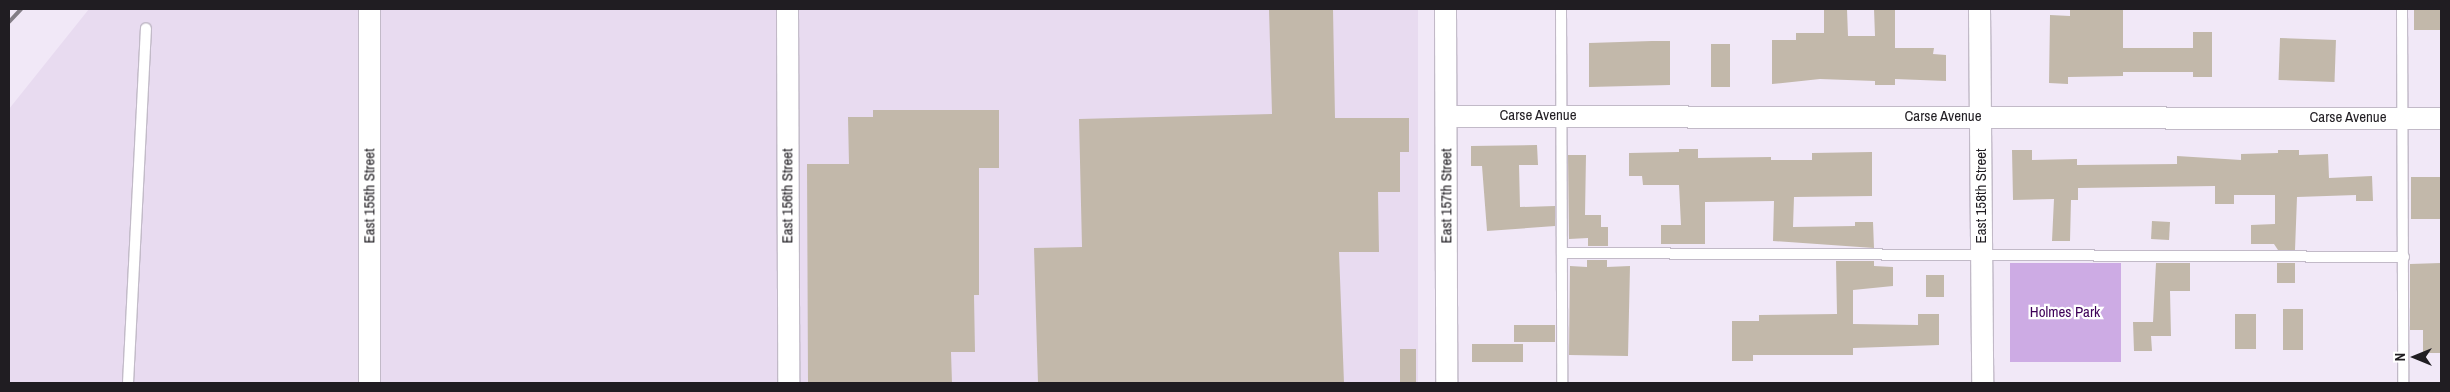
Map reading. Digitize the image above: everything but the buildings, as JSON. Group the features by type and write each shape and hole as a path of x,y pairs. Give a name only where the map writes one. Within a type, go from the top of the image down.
{"street":[{"name":"East 155th Street","path":"369,9 369,383"},
{"name":"East 156th Street","path":"786,9 788,383"},
{"name":"East 157th Street","path":"1445,9 1446,383"},
{"name":"East 158th Street","path":"1979,9 1982,383"},
{"name":"Carse Avenue","path":"1446,116 2441,118"}],"lane":[{"path":"1561,9 1562,383"},
{"path":"2402,9 2403,383"},
{"path":"128,383 146,28"},
{"path":"1562,253 2404,257"}],"shaded area":[{"path":"89,9 1418,9 1418,383 9,383 9,109"}],"green space":[{"name":"Holmes Park","path":"2010,263 2121,263 2121,362 2010,362"}],"railway":[{"path":"9,22 21,9"}]}
